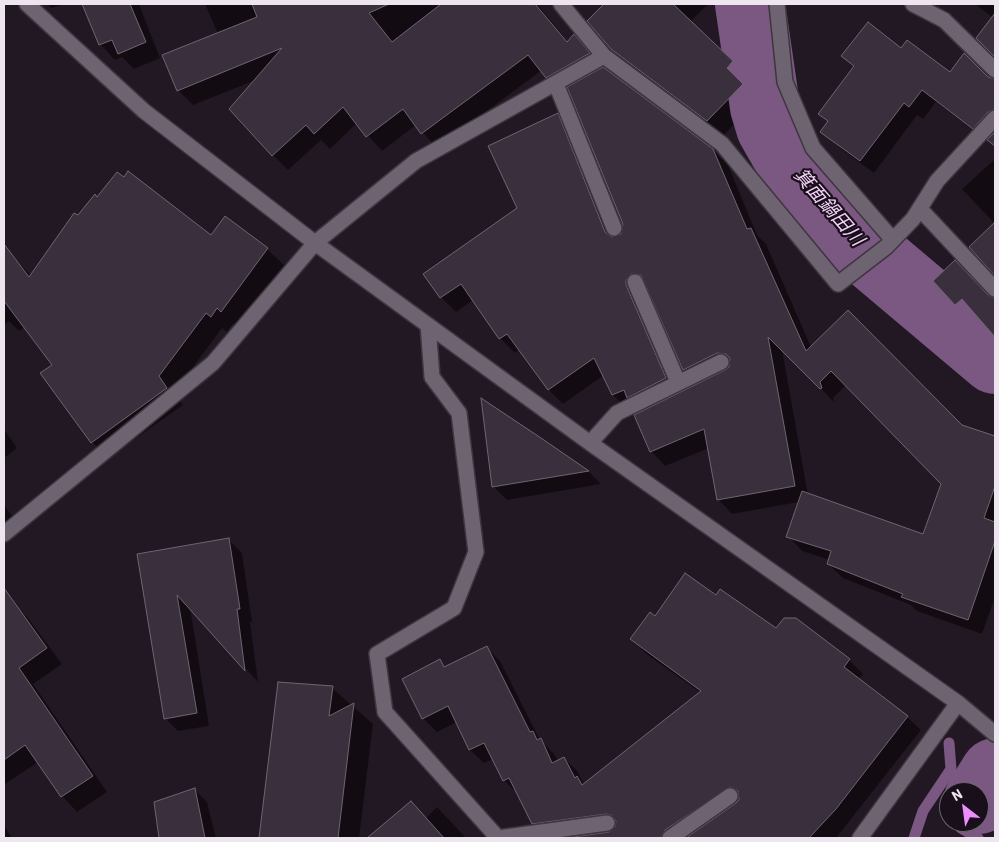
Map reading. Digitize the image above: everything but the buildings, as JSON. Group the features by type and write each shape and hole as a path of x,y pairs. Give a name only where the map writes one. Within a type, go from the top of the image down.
{"street":[{"path":"27,4 144,111 314,243 590,443 962,706 995,734"},
{"path":"561,4 604,56 722,144 838,284 890,243 913,219 936,181 995,118"},
{"path":"777,4 786,82 813,148 890,243"},
{"path":"922,6 944,20 995,70"},
{"path":"4,534 213,363 314,243 416,161 604,56"},
{"path":"556,84 614,228"},
{"path":"920,209 995,289"},
{"path":"635,282 678,382"},
{"path":"428,325 432,377 459,413 476,552 454,608 377,654 385,712 498,838 607,823"},
{"path":"590,443 617,413 721,362"},
{"path":"860,838 962,706"},
{"path":"670,838 730,796"}],"waterway":[{"name":"箕面鍋田川","path":"750,4 765,107 771,127 792,164 811,189 861,246 995,359"},
{"path":"914,838 923,811 951,769 949,743"},
{"path":"989,783 995,773"},
{"path":"968,832 978,838"}]}
